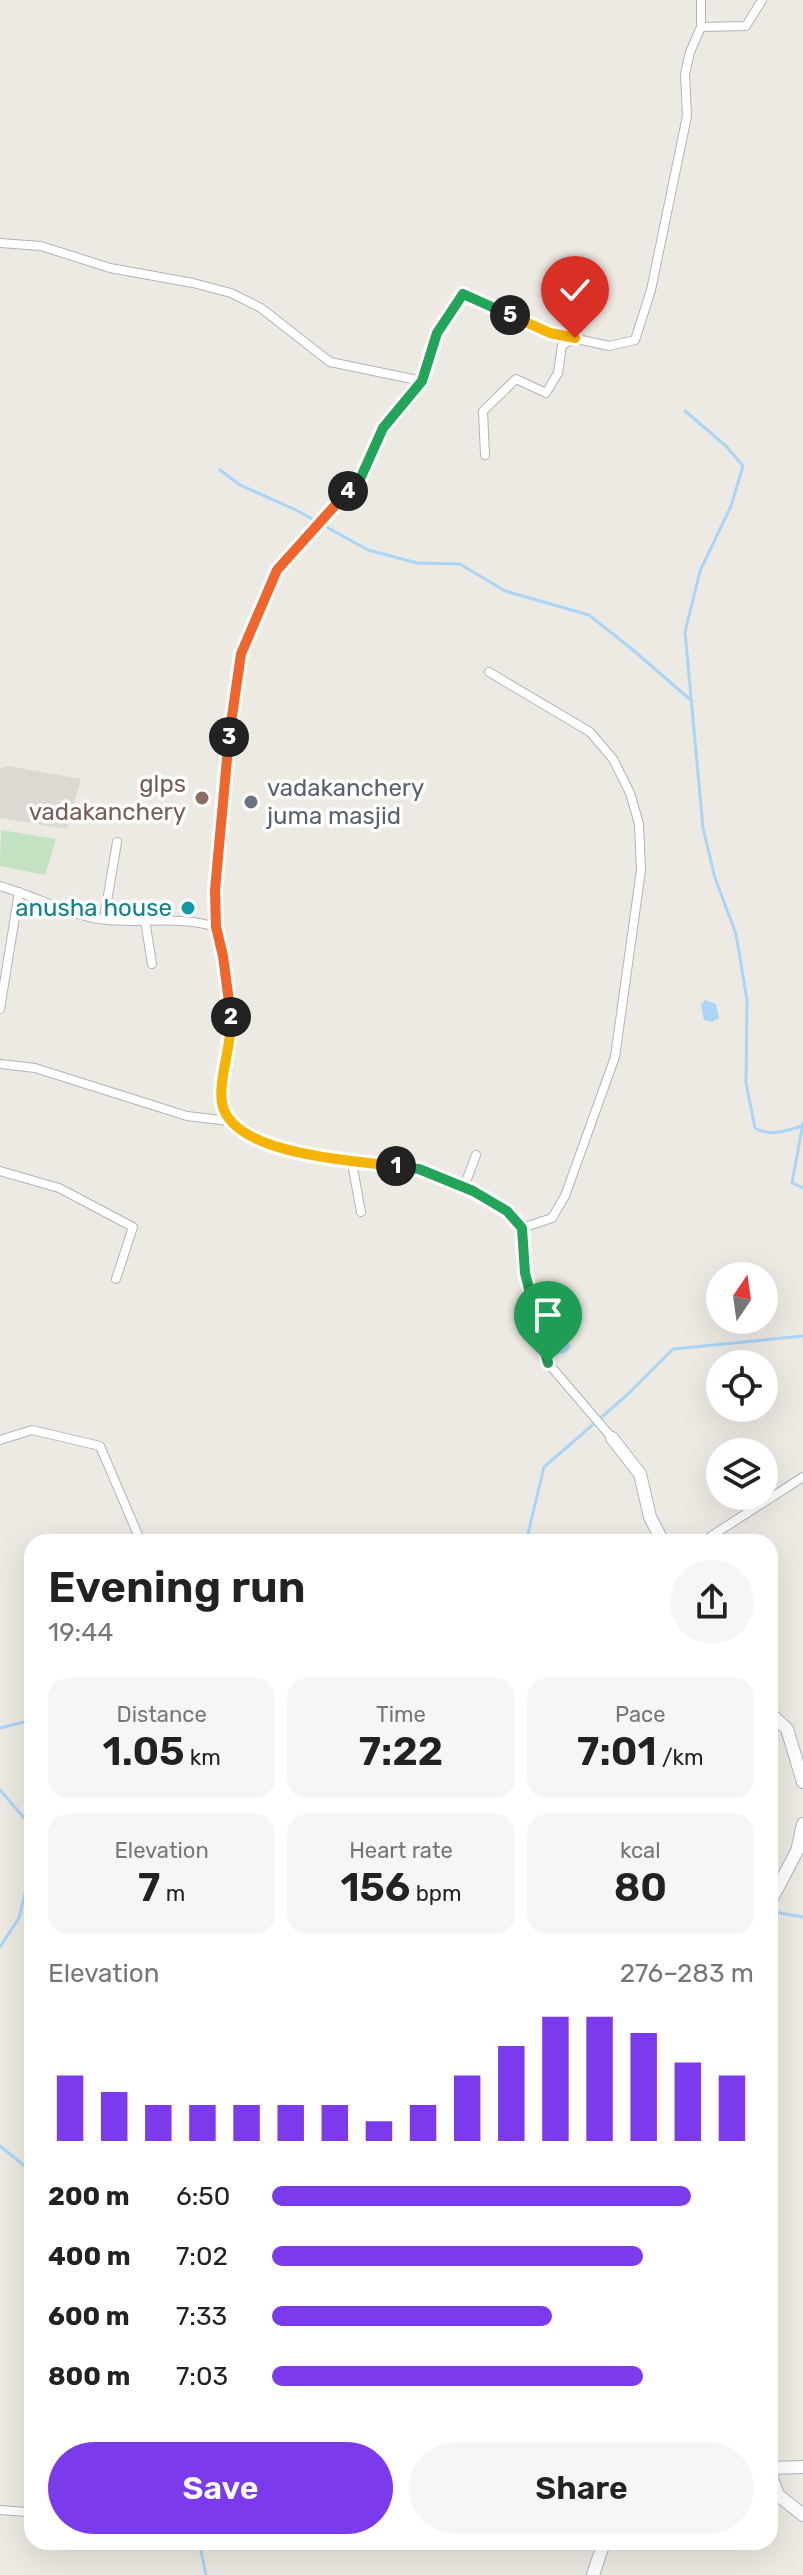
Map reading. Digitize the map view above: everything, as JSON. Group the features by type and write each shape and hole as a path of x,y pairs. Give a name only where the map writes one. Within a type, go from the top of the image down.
{"street":[{"path":"230,1121 222,1105 222,1086 232,1038 231,1000 216,927 215,890 230,726 241,654 277,570 361,477 383,428 422,381 437,333 463,294 550,333 609,346 635,340 651,290 687,116 685,74 701,27 701,0"},
{"path":"701,27 746,26 762,0"},
{"path":"0,243 41,246 110,268 231,293 261,308 330,362 422,381"},
{"path":"485,455 483,411 516,379 546,393 558,373 562,345 575,338"},
{"path":"489,672 590,732 613,759 630,793 639,824 641,870 615,1057 565,1196 552,1218 522,1228"},
{"path":"104,919 117,842"},
{"path":"0,886 51,906 104,919 197,921 216,927"},
{"path":"0,1009 19,892"},
{"path":"145,920 152,964"},
{"path":"0,1064 35,1068 187,1116 230,1121 281,1148 302,1155 419,1169 464,1187 507,1211 522,1228 525,1273 548,1363 640,1474 650,1517 659,1534"},
{"path":"464,1187 476,1155"},
{"path":"352,1163 361,1212"},
{"path":"0,1171 59,1188 133,1227 116,1279"},
{"path":"0,1440 32,1430 100,1446 138,1534"},
{"path":"714,1534 803,1477"},
{"path":"778,1721 787,1729 803,1782"},
{"path":"778,1887 797,1851 803,1824"},
{"path":"778,2469 803,2467"},
{"path":"778,2495 803,2515"},
{"path":"0,2510 24,2512"},
{"path":"593,2575 601,2550"}],"shaded area":[{"path":"8,766 81,779 67,829 0,818 0,769"}],"green space":[{"path":"1,830 56,839 45,875 0,866"}],"water":[{"path":"705,1000 716,1004 719,1018 712,1022 704,1020 701,1005"},
{"path":"560,1332 571,1347 565,1353 558,1354 552,1346 551,1336"}],"waterway":[{"path":"685,411 726,446 743,466 731,506 700,571 685,632 703,828 715,878 736,934 747,1000 746,1083 755,1128 772,1133 802,1126"},
{"path":"220,470 240,485 296,510 368,550 417,563 460,564 505,591 589,615 692,701"},
{"path":"803,1123 792,1183 803,1188"},
{"path":"528,1534 544,1467 627,1395 673,1349 803,1336"},
{"path":"0,1728 24,1722"},
{"path":"0,1790 24,1818"},
{"path":"0,1947 19,1918 24,1898"},
{"path":"778,1913 803,1917"},
{"path":"0,2146 24,2166"},
{"path":"201,2550 206,2575"}],"place":[{"name":"glps vadakanchery","path":"202,798"},
{"name":"vadakanchery juma masjid","path":"251,802"},
{"name":"anusha house","path":"188,908"}],"route":[{"path":"548,1363 525,1273 522,1228 507,1211 473,1191 419,1169 302,1155 271,1144 230,1121 222,1105 222,1086 232,1038 231,1000 216,927 215,890 230,726 241,654 277,570 361,477 383,428 422,381 437,333 463,294 550,333 575,338"}]}
